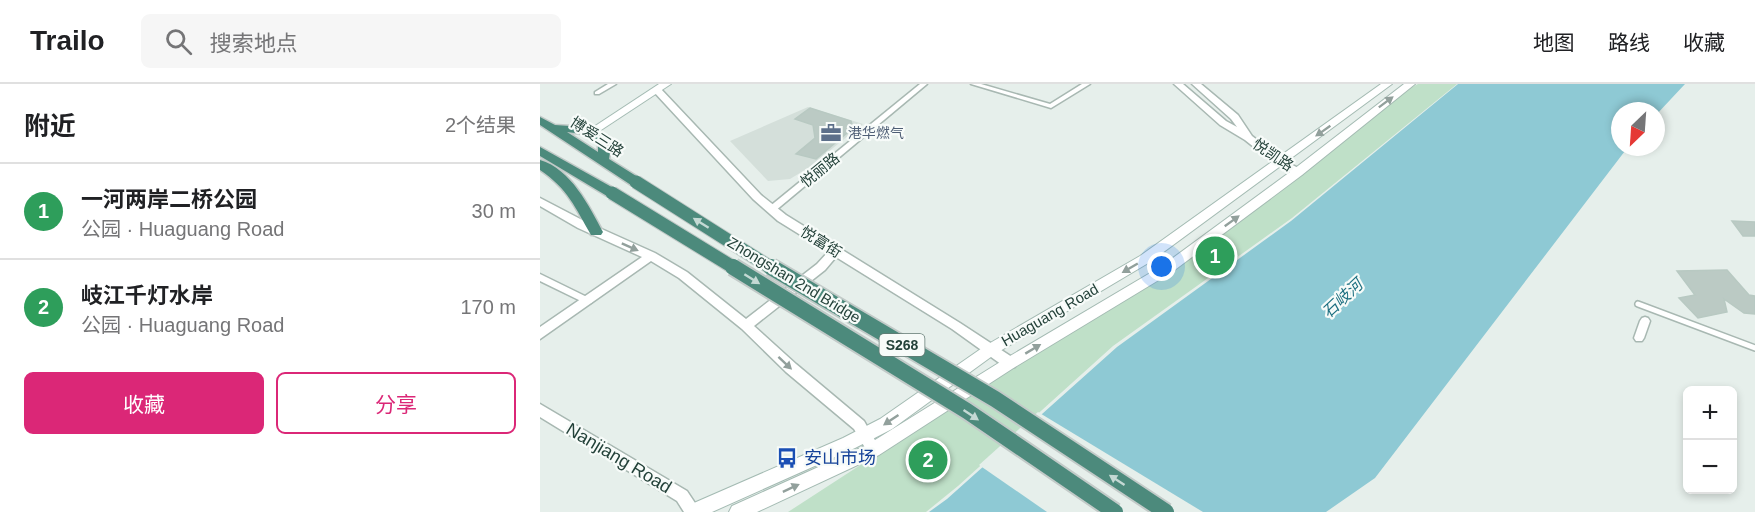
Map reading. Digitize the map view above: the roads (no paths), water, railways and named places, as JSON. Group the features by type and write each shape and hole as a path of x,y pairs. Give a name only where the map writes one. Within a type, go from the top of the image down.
{"highway":[{"name":"博爱三路","path":"540,120 636,182"},
{"path":"553,128 584,129 604,139 603,160"},
{"name":"S268","path":"540,151 612,193"},
{"path":"540,164 563,182 579,199 596,232"},
{"path":"540,178 612,193"},
{"name":"Zhongshan 2nd Bridge","path":"636,182 808,291 995,399 1166,512"},
{"name":"Zhongshan 2nd Bridge","path":"612,193 967,411 1115,512"}],"main road":[{"name":"Huaguang Road","path":"693,512 886,424 990,350 1145,259 1387,84"},
{"name":"Huaguang Road","path":"738,512 873,450 1010,363 1167,268 1298,172 1410,84"},
{"path":"591,132 661,87"}],"street":[{"path":"597,93 612,84"},
{"name":"悦丽路","path":"772,209 924,84"},
{"path":"974,84 1051,106 1087,84"},
{"name":"悦凯路","path":"1178,84 1223,123 1248,138 1279,162 1298,172"},
{"name":"悦凯路","path":"1196,84 1235,117 1248,138"},
{"name":"悦富街","path":"661,87 757,196 772,209 1010,363"},
{"path":"540,201 596,232 651,256 683,275 746,326 791,368 859,425 873,450"},
{"path":"746,326 821,267 835,251"},
{"path":"540,334 651,256"},
{"path":"540,277 588,301"},
{"path":"1639,338 1645,321"},
{"name":"Nanjiang Road","path":"540,410 682,496 693,512"}],"lane":[{"path":"1638,304 1755,348"}],"water":[{"name":"石岐河","path":"1458,84 1685,84 1665,105 1665,102 1611,102 1611,156 1621,156 1375,478 1326,512 929,512 947,499 1117,347 1291,221"}],"place":[{"name":"港华燃气","path":"831,133"},
{"name":"一河两岸二桥公园","path":"1215,256"},
{"name":"安山市场","path":"787,458"},
{"name":"岐江千灯水岸","path":"928,460"}]}
